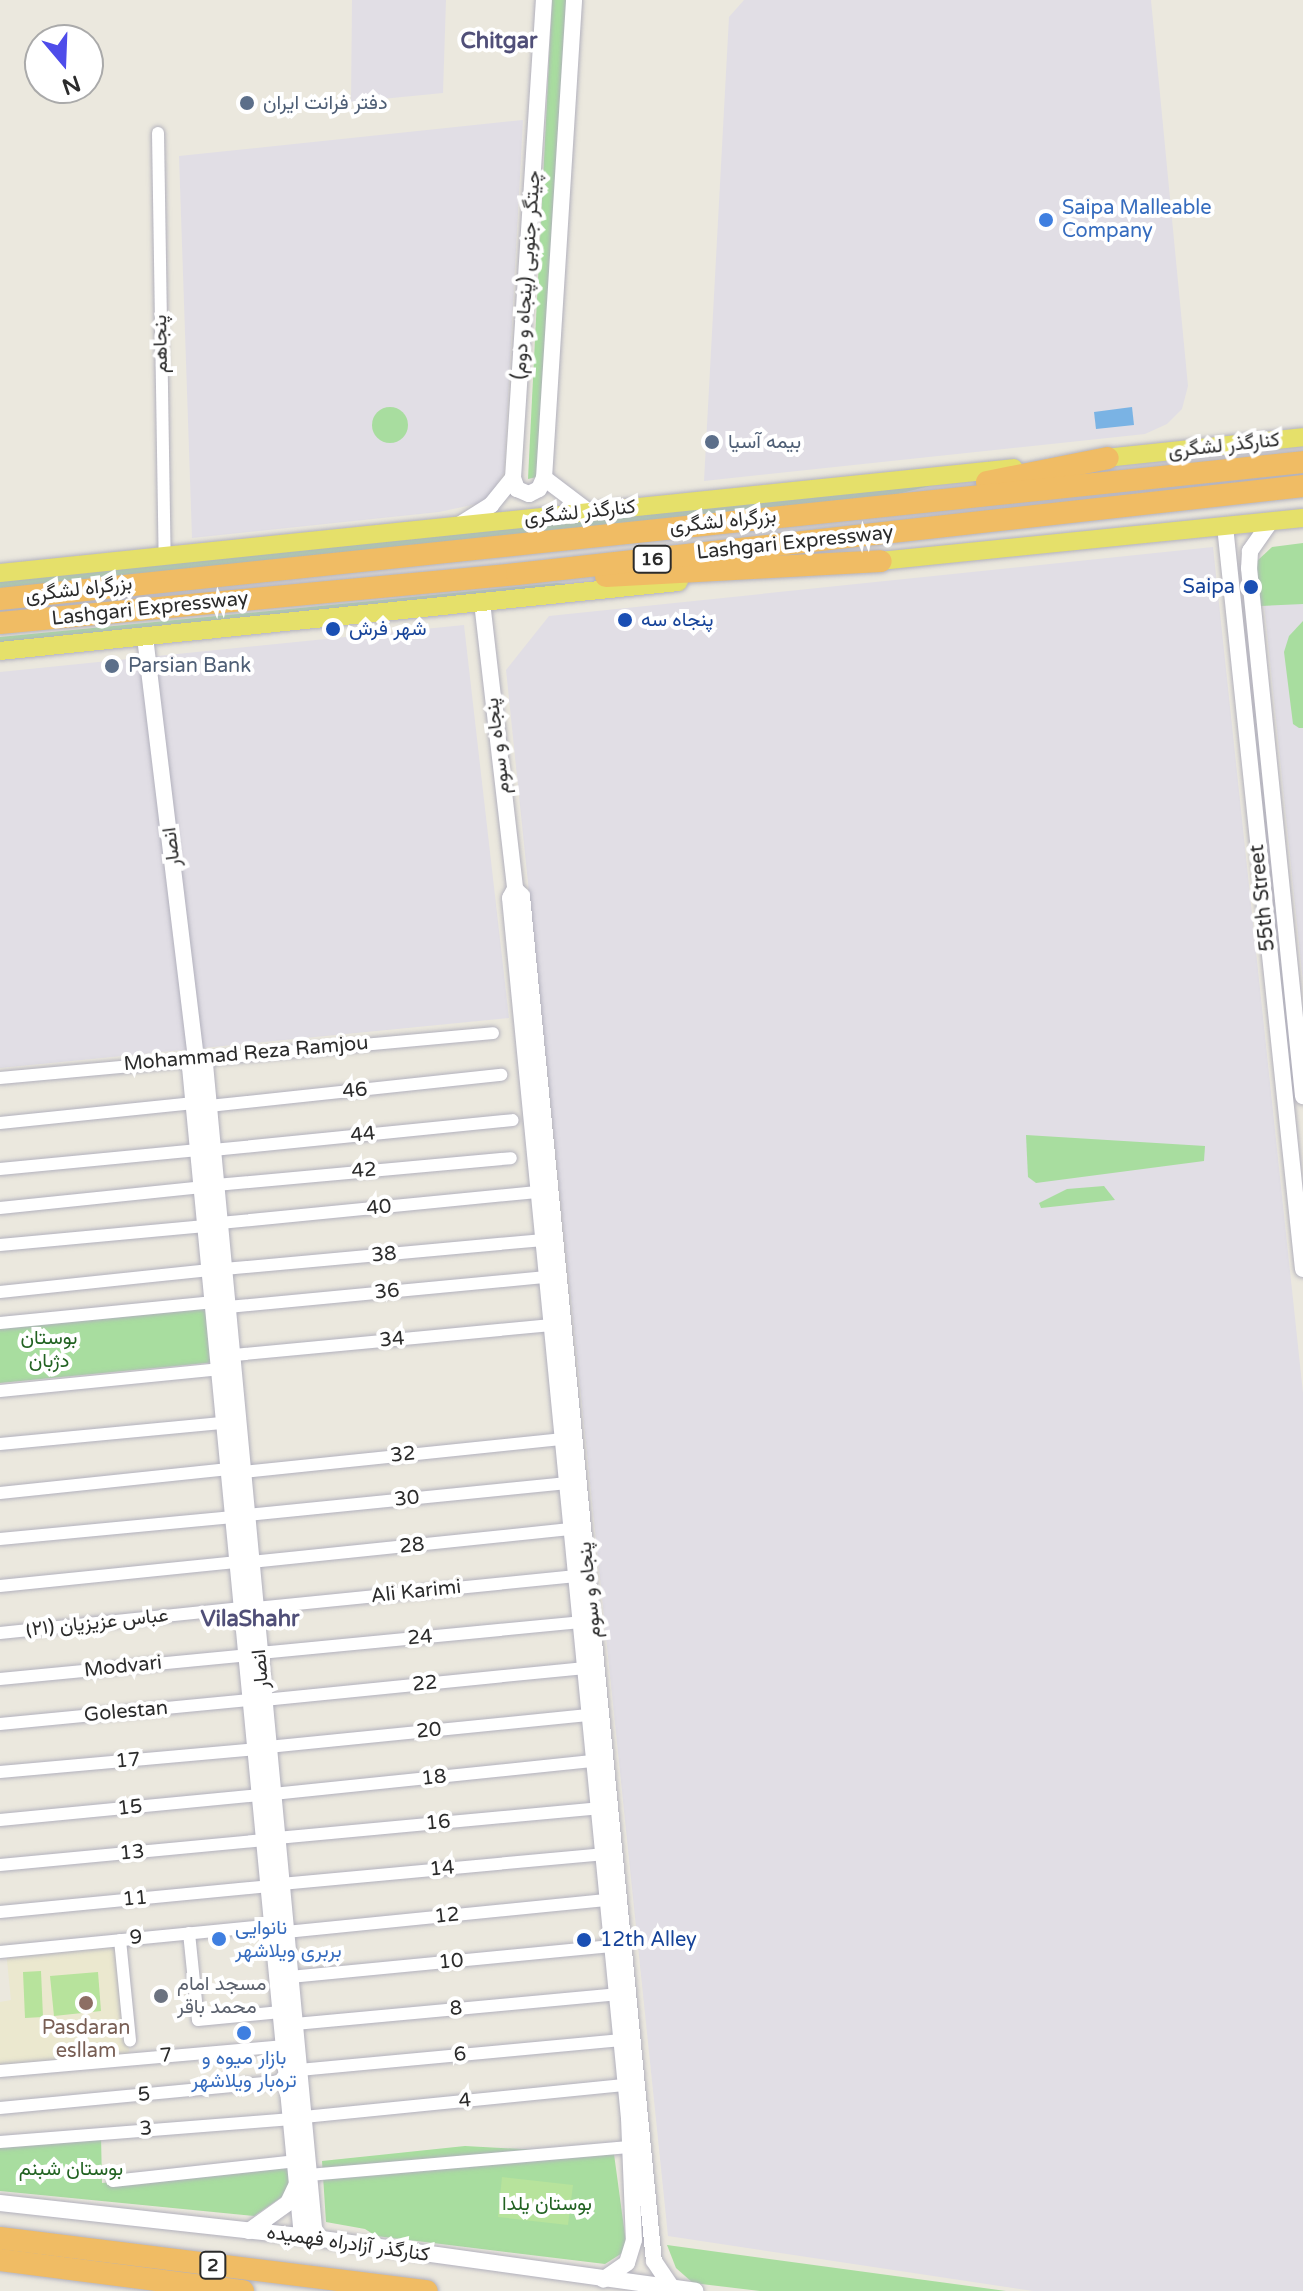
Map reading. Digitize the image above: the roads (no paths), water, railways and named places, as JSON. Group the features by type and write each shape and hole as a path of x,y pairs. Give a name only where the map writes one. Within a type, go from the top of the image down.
{"highway":[{"path":"908,503 1108,458"},
{"name":"بزرگراه لشگری","path":"0,599 1303,462"},
{"name":"Lashgari Expressway","path":"0,623 517,574 1303,486"},
{"path":"517,574 642,577 755,565 881,561"},
{"name":"2","path":"0,2238 427,2291"},
{"name":"2","path":"0,2260 243,2291"}],"main road":[{"name":"کنارگذر لشگری","path":"0,573 1303,437"},
{"path":"0,651 1303,518"}],"street":[{"name":"چیتگر جنوبی (پنجاه و دوم)","path":"513,478 544,0"},
{"name":"چیتگر جنوبی (پنجاه و دوم)","path":"544,478 574,0"},
{"name":"پنجاهم","path":"158,133 165,556"},
{"path":"513,478 517,489 529,494 539,489 544,478 589,512"},
{"path":"459,525 491,505 513,478"},
{"path":"1225,560 1249,559 1271,521"},
{"name":"55th Street","path":"1225,526 1225,560 1303,1269"},
{"name":"55th Street","path":"1249,559 1303,1094"},
{"name":"پنجاه و سوم","path":"482,602 515,889 510,898 626,2085 635,2118 629,2147 634,2240 627,2263"},
{"name":"انصار","path":"145,637 196,1057 205,1064 201,1105 279,1928 281,2012 285,2046 294,2076"},
{"name":"پنجاه و سوم","path":"515,889 522,896 635,2118 656,2269"},
{"name":"Mohammad Reza Ramjou","path":"0,1078 196,1057 493,1033"},
{"name":"46","path":"0,1123 501,1075"},
{"path":"1285,1093 1303,1094"},
{"name":"44","path":"0,1169 513,1120"},
{"name":"42","path":"0,1208 511,1158"},
{"name":"40","path":"0,1245 539,1192"},
{"name":"38","path":"0,1292 544,1240"},
{"name":"36","path":"0,1323 547,1277"},
{"name":"34","path":"0,1391 224,1360 552,1325"},
{"name":"انصار","path":"224,1360 224,1423 236,1470"},
{"path":"0,1444 224,1423"},
{"name":"32","path":"0,1493 563,1439"},
{"name":"30","path":"0,1539 567,1483"},
{"name":"28","path":"0,1586 572,1529"},
{"name":"Ali Karimi","path":"249,1608 576,1576"},
{"name":"عباس عزیزیان (۲۱)","path":"0,1633 249,1608"},
{"name":"24","path":"253,1654 581,1622"},
{"name":"Modvari","path":"0,1679 253,1654"},
{"name":"22","path":"258,1700 585,1668"},
{"name":"Golestan","path":"0,1724 258,1700"},
{"name":"20","path":"262,1748 590,1715"},
{"name":"17","path":"0,1772 262,1748"},
{"name":"18","path":"267,1794 594,1761"},
{"name":"15","path":"0,1820 267,1794"},
{"name":"16","path":"271,1839 599,1808"},
{"name":"13","path":"0,1865 271,1839"},
{"name":"14","path":"275,1885 603,1854"},
{"name":"11","path":"0,1912 275,1885"},
{"name":"12","path":"279,1928 608,1900"},
{"name":"انصار","path":"279,1928 290,1977 295,2024 294,2076 309,2237"},
{"name":"9","path":"0,1952 189,1933 279,1928"},
{"path":"189,1933 198,2020 281,2012"},
{"path":"120,1940 130,2041"},
{"name":"10","path":"290,1977 612,1946"},
{"name":"8","path":"295,2024 617,1994"},
{"name":"6","path":"294,2076 622,2040"},
{"name":"7","path":"0,2071 285,2046"},
{"name":"5","path":"0,2108 294,2076"},
{"name":"4","path":"298,2118 626,2085"},
{"name":"انصار","path":"298,2118 297,2161 304,2178"},
{"name":"3","path":"0,2142 298,2118"},
{"path":"249,2231 288,2203 304,2178 629,2147"},
{"path":"113,2181 297,2161"},
{"name":"کنارگذر آزادراه فهمیده","path":"0,2203 309,2237 695,2291"},
{"path":"603,2280 627,2263 636,2275 656,2269 672,2288"}],"water":[{"path":"1132,407 1134,425 1096,429 1094,412"}],"place":[{"name":"دفتر فرانت ایران","path":"247,103"},
{"name":"Saipa Malleable Company","path":"1046,220"},
{"name":"بیمه آسیا","path":"712,442"},
{"name":"Saipa","path":"1251,587"},
{"name":"پنجاه سه","path":"625,620"},
{"name":"شهر فرش","path":"333,629"},
{"name":"Parsian Bank","path":"112,666"},
{"name":"نانوایی بربری ویلاشهر","path":"219,1939"},
{"name":"12th Alley","path":"584,1940"},
{"name":"مسجد امام محمد باقر","path":"161,1996"},
{"name":"Pasdaran esllam","path":"86,2003"},
{"name":"بازار میوه و تره‌بار ویلاشهر","path":"244,2033"}],"district":[{"name":"Chitgar","path":"499,42"},
{"name":"VilaShahr","path":"250,1620"}],"park label":[{"name":"بوستان دژبان","path":"49,1350"},
{"name":"بوستان شبنم","path":"71,2169"},
{"name":"بوستان یلدا","path":"547,2204"}]}
